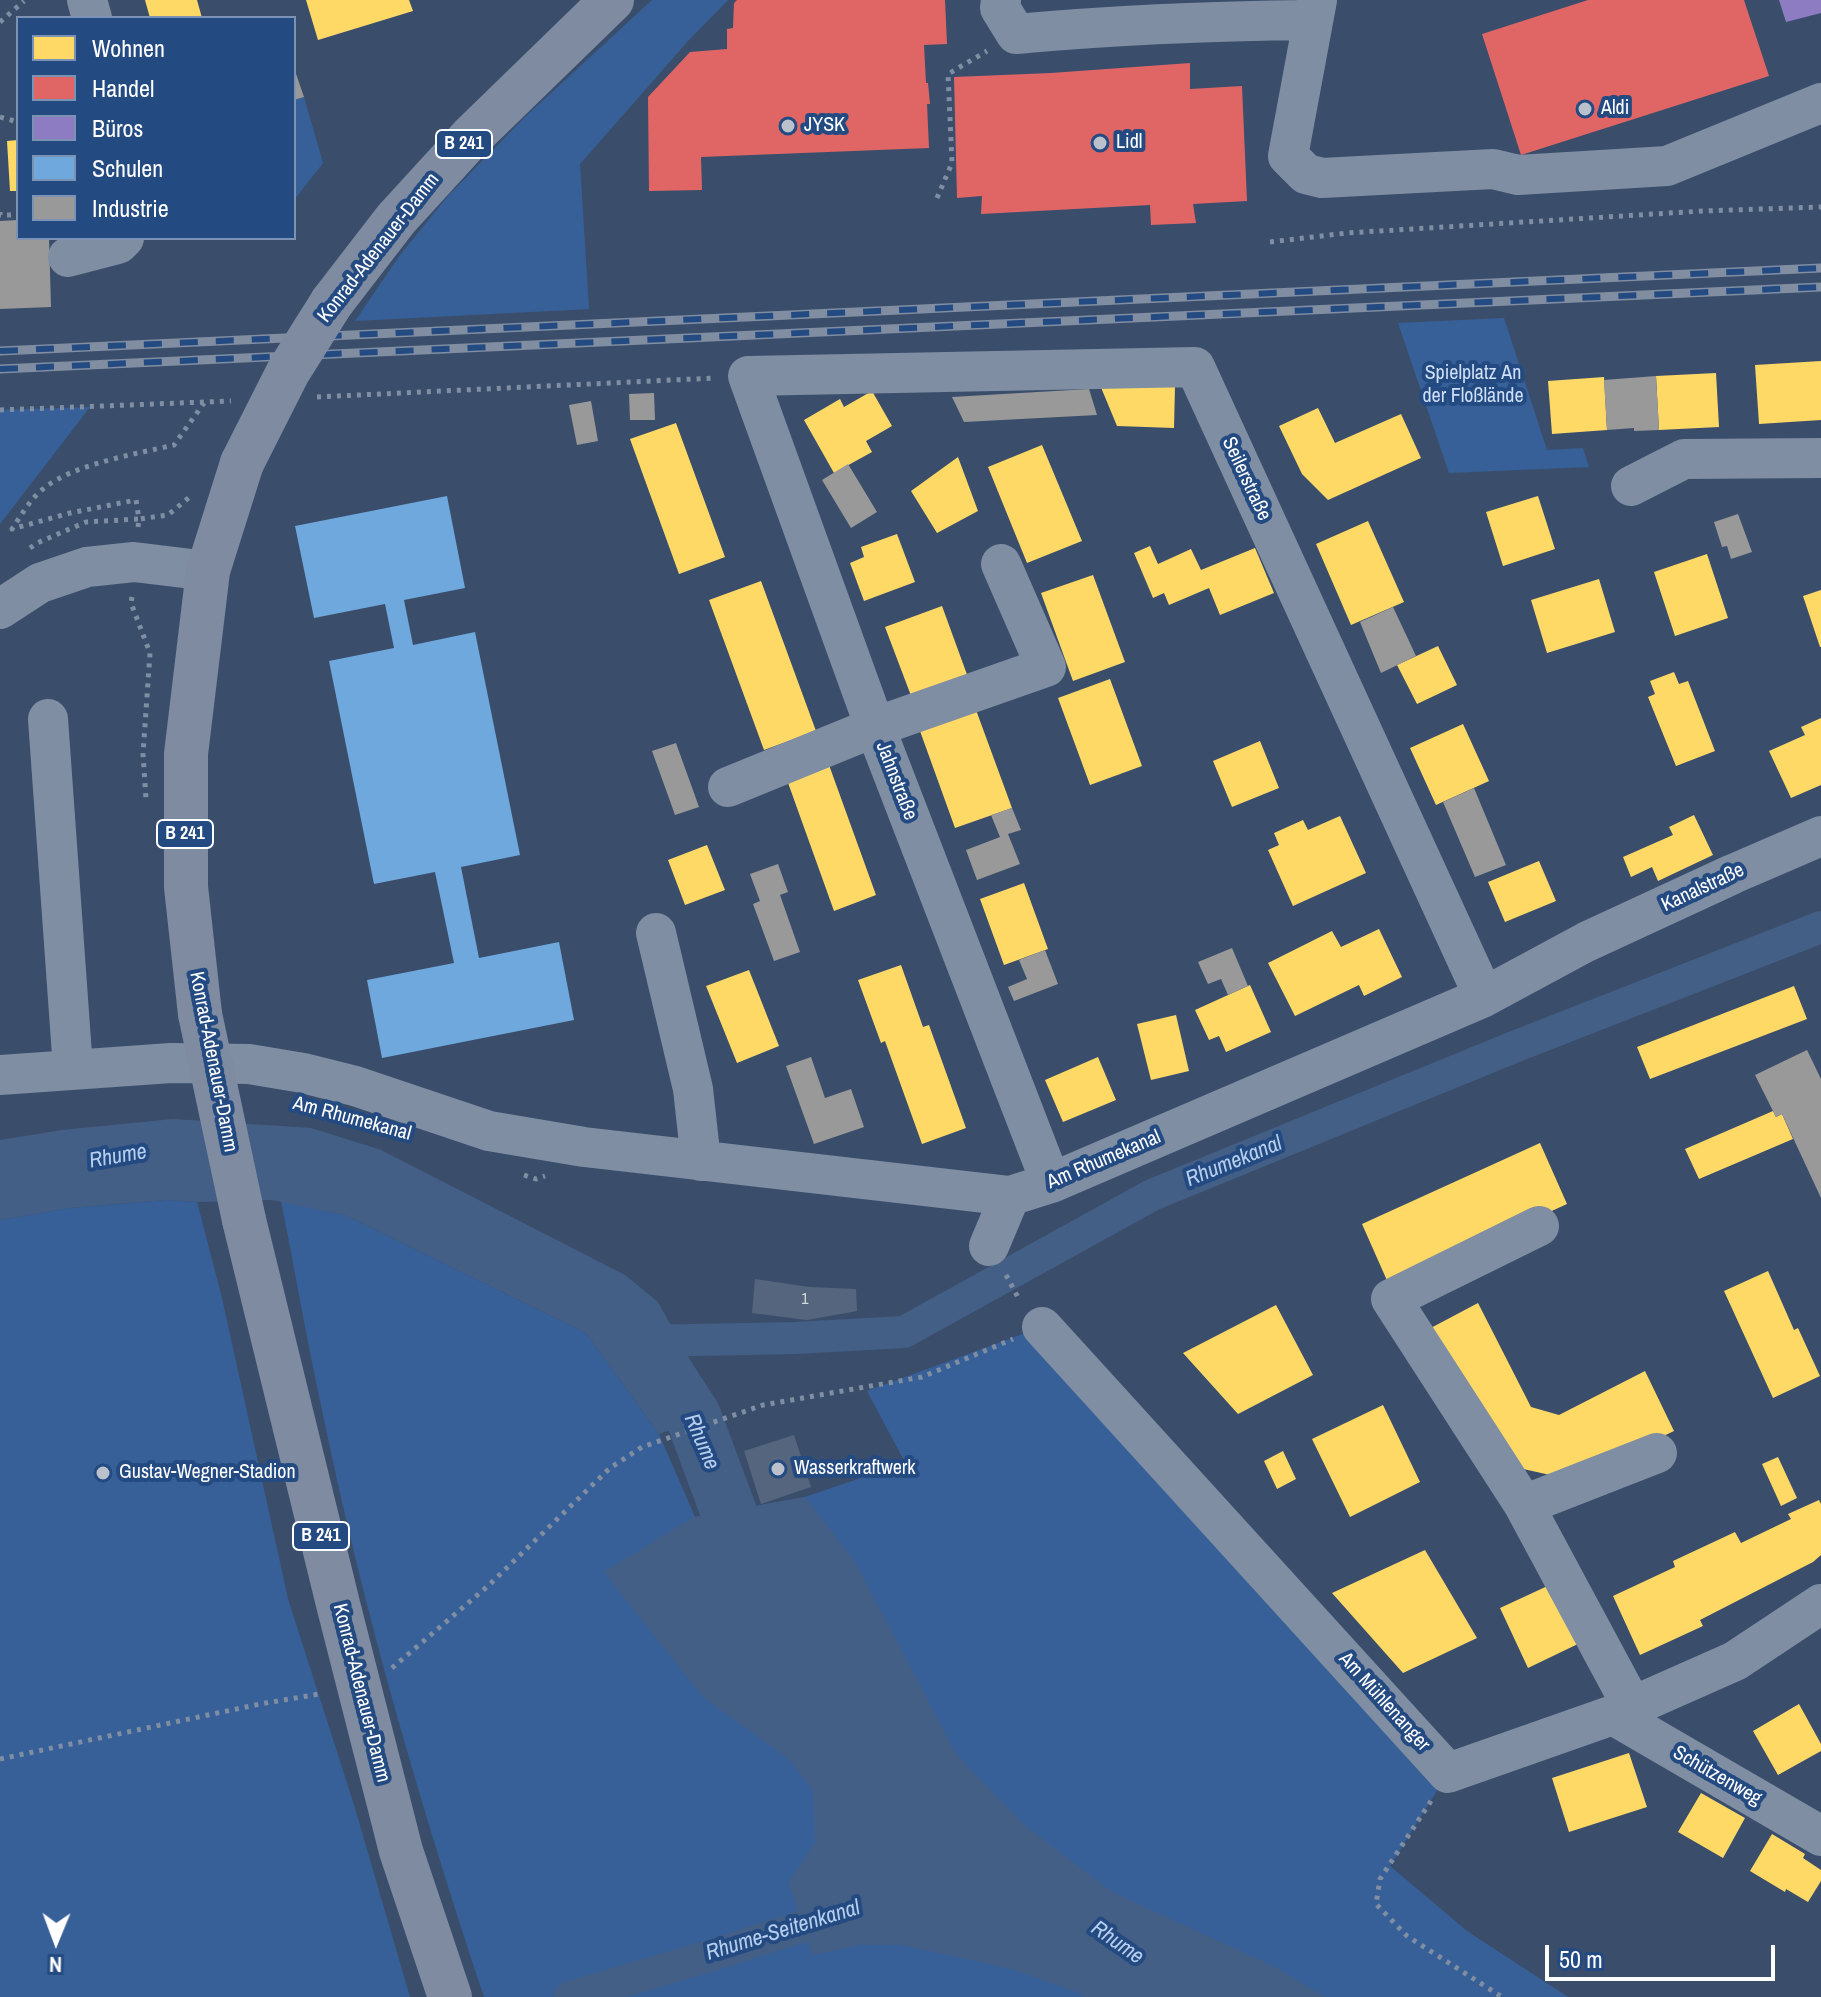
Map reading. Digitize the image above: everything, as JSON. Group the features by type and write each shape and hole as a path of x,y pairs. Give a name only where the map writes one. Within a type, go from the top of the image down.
{"main road":[{"name":"Konrad-Adenauer-Damm","path":"450,1997 401,1851 338,1604 244,1220 200,1014 186,887 186,754 208,571 242,463 288,372 332,302 396,219 471,137 612,0"}],"street":[{"path":"1008,17 1085,28 1241,21 1314,10 1288,156 1306,174 1322,178 1493,169 1518,175 1667,166 1821,103"},
{"path":"68,257 118,244 122,240"},
{"name":"Seilerstraße","path":"748,376 1195,367 1484,997"},
{"name":"Jahnstraße","path":"748,376 875,727 1051,1183"},
{"path":"1631,486 1684,459 1821,458"},
{"path":"0,609 40,583 87,567 134,562 208,571"},
{"path":"728,787 875,727 1046,667 1001,564"},
{"path":"48,719 73,1069"},
{"name":"Kanalstraße","path":"1586,942 1821,836"},
{"path":"656,933 693,1089 701,1161"},
{"name":"Am Rhumekanal","path":"0,1075 171,1063 249,1064 355,1086 489,1131 584,1147 1010,1196 1051,1183 1484,997 1586,942"},
{"path":"989,1246 1010,1196"},
{"path":"1539,1226 1391,1299 1524,1505 1622,1710"},
{"name":"Am Mühlenanger","path":"1042,1327 1448,1773"},
{"path":"1524,1505 1657,1453"},
{"path":"1448,1773 1622,1710 1735,1661 1821,1604"},
{"name":"Schützenweg","path":"1622,1710 1821,1836"}],"path":[{"path":"0,22 24,1"},
{"path":"937,198 952,163 948,74 1008,17"},
{"path":"1270,242 1409,229 1821,207"},
{"path":"317,397 748,376"},
{"path":"0,410 237,401"},
{"path":"134,562 139,519 136,500 12,529 39,492 50,484 97,464 174,445 205,403"},
{"path":"139,519 168,515 190,497 197,485"},
{"path":"522,1174 536,1179 548,1176"},
{"path":"389,1671 488,1586 610,1468 642,1447 763,1405 922,1377 1042,1327"},
{"path":"0,1759 319,1694"},
{"path":"1448,1773 1380,1879 1376,1904 1407,1936 1502,1997"}],"green space":[{"path":"652,0 728,0 580,164 589,309 355,321 400,255 448,196 525,117"},
{"path":"304,97 323,163 296,197 296,99"},
{"name":"Spielplatz An der Floßlände","path":"1504,318 1547,450 1583,448 1589,467 1449,473 1398,323"},
{"path":"90,407 0,524 0,410"},
{"path":"166,1200 197,1202 222,1298 288,1599 354,1805 410,1997 0,1997 0,1220 70,1208"},
{"path":"281,1201 345,1215 586,1333 659,1434 695,1517 805,1497 902,1464 908,1468 867,1391 1042,1327 1448,1773 1390,1866 1467,1931 1568,1997 484,1997 437,1852 374,1633 338,1484"}],"water":[{"path":"173,1119 311,1128 381,1150 625,1275 658,1302 719,1413 659,1434 586,1333 345,1215 272,1200 166,1200 70,1208 0,1220 0,1140 62,1130"},
{"path":"805,1497 855,1562 956,1754 1023,1824 1112,1892 1273,1966 1325,1997 1084,1997 1011,1969 903,1945 859,1945 812,1955 789,1882 815,1843 813,1790 789,1759 703,1697 604,1572 694,1517"}],"building: Wohnen":[{"path":"145,0 197,0 201,16 149,16"},
{"path":"306,0 409,0 413,11 318,40"},
{"path":"16,140 16,191 10,191 7,141"},
{"path":"1821,361 1821,420 1759,424 1755,365"},
{"path":"1716,373 1719,427 1659,430 1656,376"},
{"path":"1604,377 1607,430 1552,434 1548,381"},
{"path":"1100,385 1175,386 1174,428 1117,426"},
{"path":"872,391 892,426 866,441 872,452 834,473 804,420 840,399 844,407"},
{"path":"1318,408 1335,443 1401,414 1421,458 1328,500 1302,474 1279,426"},
{"path":"676,423 725,557 679,574 630,439"},
{"path":"1042,445 1082,541 1027,563 988,467"},
{"path":"958,457 978,511 937,533 911,491"},
{"path":"1538,496 1555,549 1503,566 1486,512"},
{"path":"1368,521 1404,602 1351,625 1316,544"},
{"path":"897,534 915,582 864,601 850,563 864,557 861,547"},
{"path":"1150,546 1158,564 1191,549 1201,570 1255,548 1274,593 1220,615 1209,588 1169,605 1164,593 1153,598 1134,553"},
{"path":"1707,554 1728,618 1675,636 1654,572"},
{"path":"1093,575 1125,662 1073,681 1041,593"},
{"path":"1599,579 1615,632 1547,653 1531,600"},
{"path":"761,581 816,731 764,750 709,600"},
{"path":"1821,590 1821,647 1820,647 1803,596"},
{"path":"942,606 969,680 913,701 885,627"},
{"path":"1438,646 1457,685 1417,704 1397,665"},
{"path":"1674,672 1679,684 1688,681 1715,751 1676,766 1648,697 1655,694 1650,681"},
{"path":"1110,679 1142,766 1090,785 1058,698"},
{"path":"976,710 1012,808 955,828 920,731"},
{"path":"1821,718 1821,785 1791,798 1769,751 1805,735 1801,727"},
{"path":"1463,724 1489,781 1436,805 1410,748"},
{"path":"1260,741 1279,788 1232,807 1213,761"},
{"path":"829,765 876,895 834,911 787,780"},
{"path":"1694,815 1713,855 1658,881 1652,867 1631,877 1623,857 1673,835 1669,827"},
{"path":"1340,816 1366,873 1293,906 1268,850 1279,845 1274,833 1303,820 1308,830"},
{"path":"707,845 725,890 685,905 668,860"},
{"path":"1539,861 1556,901 1505,922 1488,882"},
{"path":"1024,883 1048,949 1004,965 980,899"},
{"path":"1379,929 1402,977 1364,996 1359,985 1295,1016 1268,963 1332,931 1341,947"},
{"path":"901,965 923,1027 929,1025 966,1128 922,1144 885,1041 881,1043 858,980"},
{"path":"749,970 779,1046 737,1063 706,986"},
{"path":"1250,985 1271,1032 1226,1052 1219,1036 1209,1040 1195,1010"},
{"path":"1794,986 1807,1019 1650,1079 1637,1047"},
{"path":"1176,1015 1189,1071 1151,1080 1137,1024"},
{"path":"1098,1057 1116,1100 1063,1122 1045,1080"},
{"path":"1773,1111 1776,1117 1782,1114 1793,1139 1699,1179 1685,1149"},
{"path":"1540,1143 1567,1204 1389,1285 1362,1224"},
{"path":"1768,1271 1794,1330 1798,1328 1820,1376 1773,1398 1724,1291"},
{"path":"1478,1303 1531,1407 1559,1415 1645,1371 1674,1431 1619,1457 1559,1477 1510,1466 1427,1330"},
{"path":"1276,1305 1313,1375 1238,1414 1183,1353"},
{"path":"1383,1405 1420,1482 1350,1517 1312,1439"},
{"path":"1283,1451 1296,1479 1277,1489 1264,1461"},
{"path":"1778,1457 1797,1498 1781,1506 1762,1464"},
{"path":"1819,1500 1821,1555 1813,1562 1700,1620 1703,1626 1640,1655 1613,1596 1675,1567 1673,1561 1735,1532 1741,1543 1791,1519 1788,1514"},
{"path":"1425,1550 1477,1638 1403,1673 1332,1593"},
{"path":"1554,1583 1582,1642 1528,1668 1500,1608"},
{"path":"1799,1704 1821,1744 1821,1751 1778,1775 1753,1731"},
{"path":"1629,1753 1647,1807 1569,1832 1552,1778"},
{"path":"1701,1793 1745,1818 1723,1858 1678,1832"},
{"path":"1772,1834 1805,1854 1803,1858 1821,1870 1821,1881 1808,1902 1750,1871"}],"building: Handel":[{"name":"JYSK","path":"737,0 945,0 947,44 924,45 930,104 927,104 929,148 701,157 702,190 649,191 648,97 690,52 727,49 727,29 733,28 734,3"},
{"name":"Aldi","path":"1588,0 1744,0 1769,76 1521,155 1482,34"},
{"name":"Lidl","path":"1190,63 1190,89 1242,86 1247,201 1193,204 1196,223 1151,225 1150,205 981,214 982,196 957,198 954,77"}],"building: Büros":[{"path":"1779,0 1821,0 1821,13 1786,22"}],"building: Schulen":[{"path":"447,496 465,588 404,600 413,645 475,632 520,855 461,867 479,958 559,942 574,1020 382,1058 367,980 454,963 435,872 374,884 329,661 394,648 385,604 314,618 295,526"}],"building: Industrie":[{"path":"296,74 304,97 296,99"},
{"path":"16,220 16,240 49,240 51,307 0,309 0,221"},
{"path":"1656,376 1659,430 1607,430 1604,380"},
{"path":"1089,389 1097,415 964,422 952,397"},
{"path":"654,393 655,420 630,420 629,394"},
{"path":"591,401 598,441 577,445 569,405"},
{"path":"848,464 877,512 851,528 822,480"},
{"path":"1738,514 1752,552 1731,559 1727,546 1722,547 1714,522"},
{"path":"1393,607 1416,656 1381,673 1360,622"},
{"path":"676,743 699,807 675,815 652,751"},
{"path":"1474,788 1506,865 1475,877 1443,802"},
{"path":"1012,808 1021,830 1008,834 1020,864 977,880 966,850 1000,837 991,815"},
{"path":"778,864 788,892 780,895 800,952 774,961 753,904 760,901 750,874"},
{"path":"1232,948 1248,986 1228,995 1221,979 1208,984 1198,962"},
{"path":"1045,950 1058,984 1014,1001 1008,987 1027,979 1019,960"},
{"path":"1807,1050 1821,1079 1821,1198 1782,1114 1776,1117 1755,1075"},
{"path":"811,1057 825,1098 851,1089 864,1127 814,1144 786,1066"}],"building: Sonstige":[{"path":"755,1279 809,1287 856,1289 857,1311 807,1320 752,1313"},
{"name":"Wasserkraftwerk","path":"794,1435 811,1487 761,1504 744,1451"}],"waterway":[{"name":"Rhumekanal","path":"643,1341 904,1332 1152,1195 1514,1047 1821,927"},
{"name":"Rhume","path":"654,1356 693,1416 738,1537 762,1579"},
{"name":"Rhume-Seitenkanal","path":"570,1997 842,1914"}],"railway":[{"path":"0,351 1821,268"},
{"path":"0,369 1821,287"}],"place":[{"name":"Aldi","path":"1585,109"},
{"name":"JYSK","path":"788,126"},
{"name":"Lidl","path":"1100,143"},
{"name":"Wasserkraftwerk","path":"778,1469"},
{"name":"Gustav-Wegner-Stadion","path":"103,1473"}]}
